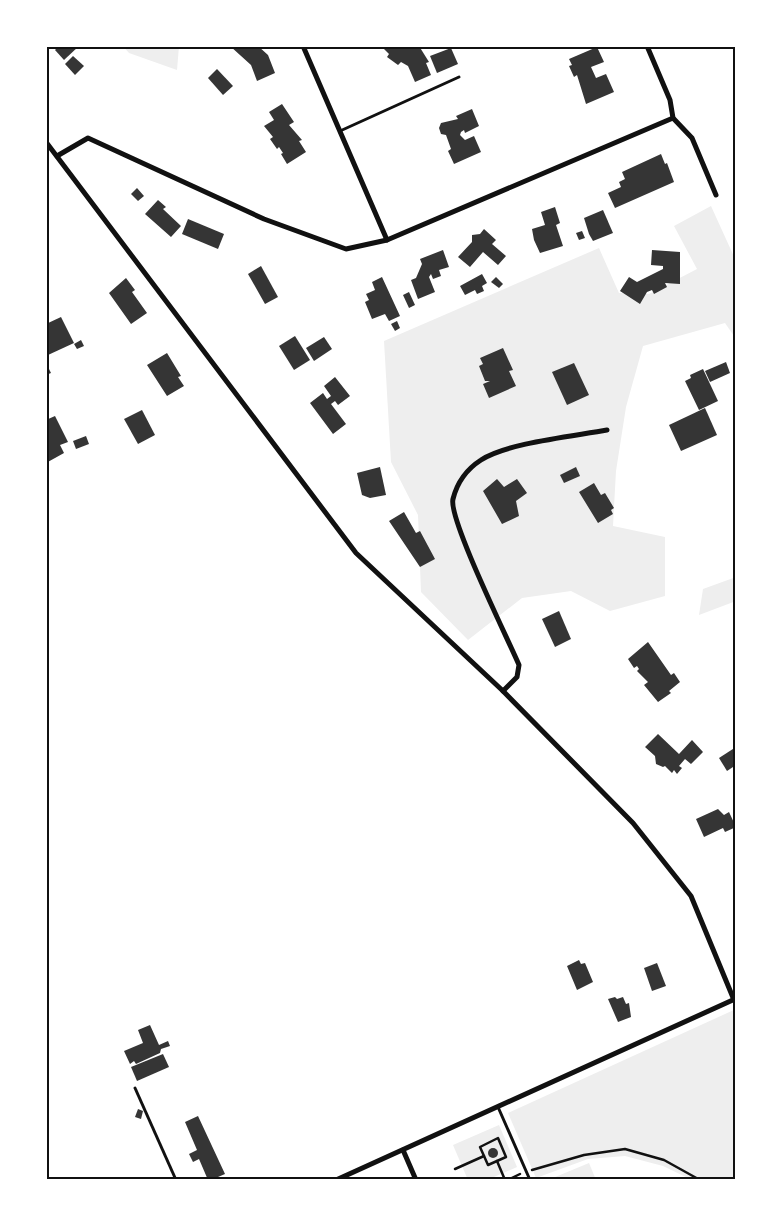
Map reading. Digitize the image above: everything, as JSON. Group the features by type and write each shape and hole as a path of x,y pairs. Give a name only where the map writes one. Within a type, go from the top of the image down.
{"street":[{"path":"303,46 387,240"},
{"path":"647,46 670,100 672,118 692,138 716,195"},
{"path":"58,156 88,138 264,219 346,249 387,240 672,118"},
{"path":"46,142 356,553 503,692 633,822 691,896 735,1000 336,1180"},
{"path":"503,692 517,677 519,665 461,534 452,501 463,475 482,459 515,447 607,430"},
{"path":"403,1150 416,1180"}],"lane":[{"path":"340,131 459,77"},
{"path":"135,1088 176,1180"},
{"path":"498,1107 530,1180"}],"path":[{"path":"498,1138 506,1157 488,1165 484,1156 480,1147 498,1138"},
{"path":"497,1161 506,1180 526,1172 584,1155 625,1149 664,1160 700,1180"},
{"path":"455,1169 484,1156"},
{"path":"728,1180 736,1178"}],"shaded area":[{"path":"123,46 179,46 177,70 129,53"},
{"path":"711,206 736,261 736,339 725,323 643,346 626,407 616,471 613,526 665,537 665,596 610,611 571,591 522,598 468,640 421,592 418,515 391,462 384,341 599,248 619,293 649,294 697,269 674,226"},
{"path":"736,577 736,601 699,615 703,589"},
{"path":"736,1009 736,1180 692,1180 663,1166 625,1156 588,1159 536,1178 508,1113"},
{"path":"499,1125 517,1167 487,1180 468,1180 453,1145"},
{"path":"589,1163 596,1180 548,1180"}],"building":[{"path":"59,46 79,46 64,60 55,50"},
{"path":"230,46 258,46 268,55 275,73 257,81 251,65"},
{"path":"381,46 419,46 429,62 426,63 431,75 415,82 408,66 401,62 398,65 387,57 389,54"},
{"path":"597,47 604,62 591,67 596,78 606,74 614,92 586,104 577,75 574,77 569,66 572,65 569,59"},
{"path":"451,48 458,64 437,73 430,56"},
{"path":"73,56 84,66 75,75 65,64"},
{"path":"217,69 233,86 223,95 208,78"},
{"path":"282,104 294,122 289,125 302,140 299,141 306,152 287,164 281,154 283,153 279,147 277,149 270,139 273,137 264,126 274,120 269,112"},
{"path":"472,109 479,126 465,133 464,130 460,135 465,140 474,136 481,152 454,164 448,151 451,149 446,135 441,134 439,128 441,123 458,119 456,116"},
{"path":"661,154 665,164 667,163 674,182 615,208 608,193 621,187 619,182 625,179 622,172"},
{"path":"137,188 144,196 138,201 131,194"},
{"path":"158,200 166,207 163,209 181,226 171,237 145,214"},
{"path":"555,207 560,223 556,225 563,246 540,253 534,240 532,229 545,225 541,212"},
{"path":"603,210 613,233 593,241 584,218"},
{"path":"188,219 224,234 218,249 182,234"},
{"path":"484,229 496,240 492,244 506,256 498,265 483,252 470,267 458,257 472,242 472,235 480,234"},
{"path":"582,231 585,238 579,240 576,233"},
{"path":"443,250 449,267 439,270 441,276 433,279 431,274 429,277 435,292 418,299 411,280 416,278 422,264 420,259"},
{"path":"652,250 680,252 680,284 665,283 667,287 654,294 652,290 647,292 640,304 620,291 629,277 637,282 663,269 663,266 651,265"},
{"path":"261,266 278,297 265,304 248,274"},
{"path":"482,274 487,283 482,286 484,291 477,294 475,290 465,295 460,286"},
{"path":"382,277 400,316 389,321 385,314 372,319 365,302 369,300 366,294 375,290 372,282"},
{"path":"496,277 503,284 499,288 491,282"},
{"path":"126,278 135,290 132,292 147,313 131,324 109,293"},
{"path":"409,292 415,305 409,308 403,295"},
{"path":"61,317 74,343 48,355 46,324"},
{"path":"397,321 400,328 395,331 391,324"},
{"path":"295,336 310,360 294,370 279,346"},
{"path":"324,337 332,349 314,361 306,348"},
{"path":"81,340 84,346 77,349 74,344"},
{"path":"503,348 513,370 509,371 516,386 489,398 483,384 490,381 485,381 479,366 483,364 480,358"},
{"path":"167,353 181,376 178,377 184,386 167,396 147,365"},
{"path":"726,362 730,373 710,382 705,371"},
{"path":"46,363 51,373 46,375"},
{"path":"574,363 589,395 567,405 552,372"},
{"path":"703,369 718,401 699,410 685,381 691,378 690,375"},
{"path":"335,377 350,396 338,405 335,401 331,404 346,424 333,434 310,403 323,393 327,399 331,396 324,386"},
{"path":"705,408 717,435 681,451 669,425"},
{"path":"142,410 155,435 138,444 124,419"},
{"path":"55,416 68,442 60,445 64,453 46,463 46,420"},
{"path":"86,436 89,444 76,449 73,441"},
{"path":"380,467 386,495 370,498 362,495 357,473"},
{"path":"576,467 580,476 564,483 560,475"},
{"path":"497,479 504,487 517,479 527,493 516,501 519,516 502,524 483,491"},
{"path":"594,483 601,495 605,493 614,508 611,510 613,514 598,523 579,492"},
{"path":"404,512 416,533 420,531 435,559 420,567 389,521"},
{"path":"559,611 571,639 555,647 542,619"},
{"path":"648,642 671,675 674,673 680,682 669,691 671,693 658,702 644,685 648,682 637,671 639,669 637,666 634,668 628,659"},
{"path":"658,734 679,754 692,740 703,752 691,764 685,759 679,766 682,768 677,774 674,770 672,773 665,766 656,764 655,756 645,747"},
{"path":"736,747 736,765 727,771 719,758"},
{"path":"718,809 724,815 729,812 736,827 725,832 723,828 704,837 696,819"},
{"path":"579,960 581,964 585,963 593,982 577,990 567,966"},
{"path":"657,963 666,986 652,991 644,968"},
{"path":"615,997 617,999 623,997 626,1004 629,1003 631,1017 618,1022 608,999"},
{"path":"150,1025 159,1045 168,1041 170,1046 161,1049 160,1053 136,1064 134,1061 130,1064 124,1051 143,1043 138,1030"},
{"path":"163,1054 169,1067 137,1081 131,1067"},
{"path":"138,1109 143,1111 141,1119 135,1117"},
{"path":"198,1116 225,1174 211,1180 208,1180 199,1159 193,1162 189,1154 197,1150 185,1122"},
{"path":"493,1148 498,1153 493,1158 488,1153"}]}
